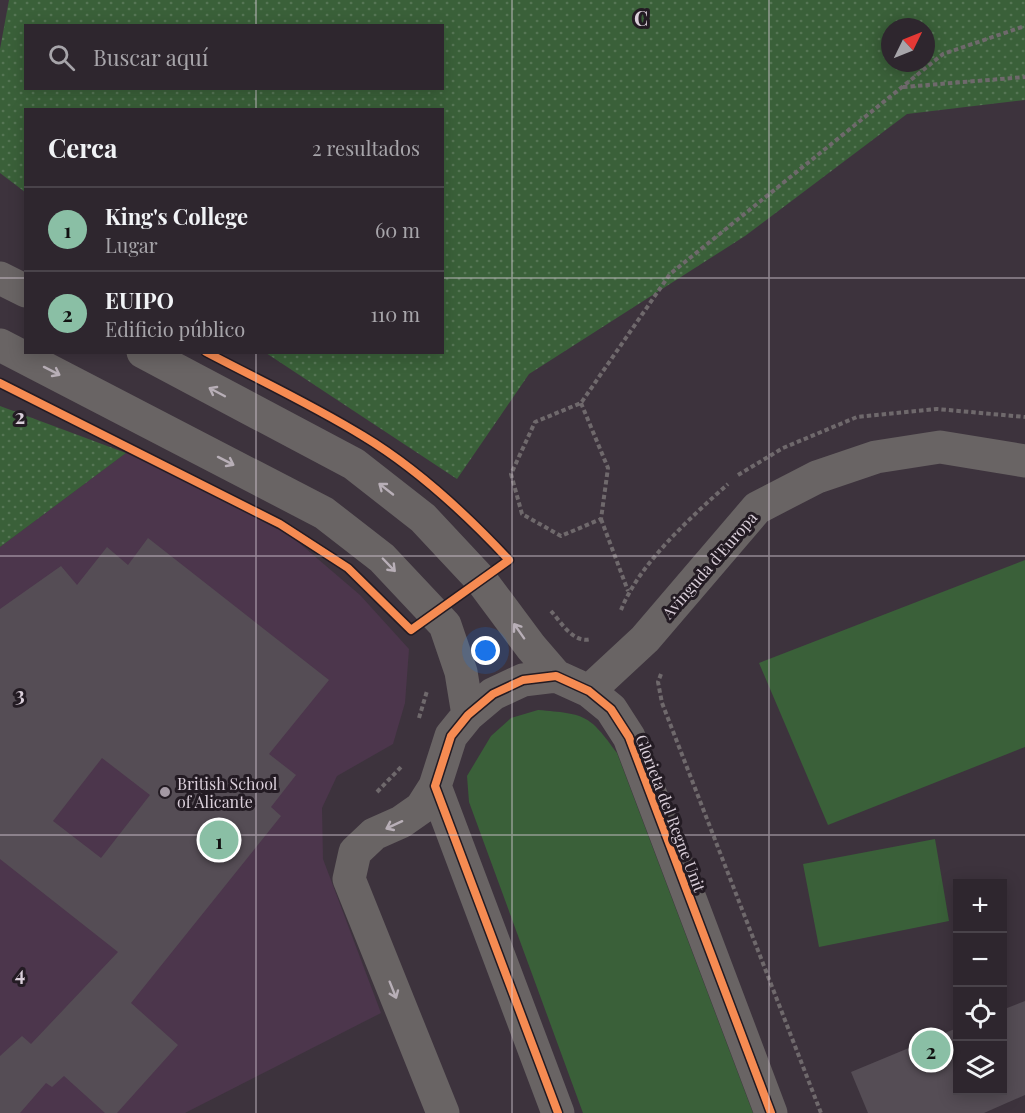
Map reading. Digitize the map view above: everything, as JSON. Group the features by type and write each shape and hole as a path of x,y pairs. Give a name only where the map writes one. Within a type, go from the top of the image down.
{"street":[{"path":"0,278 24,290"},
{"path":"0,345 324,513 382,558 445,625 461,672 468,716"},
{"path":"147,354 354,464 423,518 481,580 531,647 556,676"},
{"name":"Avinguda d'Europa","path":"589,691 645,639 758,508 807,482 876,457 940,447 1025,461"},
{"path":"443,1113 349,879 355,852 374,834 401,822 421,808 435,786 451,736 468,716 493,694 523,680 556,676"},
{"name":"Glorieta del Regne Unit","path":"556,676 589,691 611,710 629,737 771,1113"},
{"path":"435,786 558,1113"}],"path":[{"path":"601,519 561,536 522,513 511,474 536,422 581,403 670,274 943,54 1025,26"},
{"path":"902,87 1025,77"},
{"path":"581,403 608,468 601,519 628,592"}],"shaded area":[{"name":"British School of Alicante","path":"126,453 183,479 291,536 360,595 409,649 405,703 393,744 337,776 322,808 323,859 381,1013 185,1113 0,1113 0,547"}],"green space":[{"path":"9,0 1025,0 1025,100 907,114 745,236 529,374 457,479 268,354 444,354 444,108 24,108 24,191 0,173 0,49"},
{"path":"0,406 126,453 0,547"},
{"path":"1025,560 1025,747 828,825 759,663"},
{"path":"538,710 585,718 599,730 617,753 753,1113 583,1113 469,802 467,776 491,736 511,718"},
{"path":"935,839 949,921 819,947 803,864"}],"building":[{"path":"148,538 329,680 269,754 296,775 271,807 281,816 131,1003 178,1045 117,1113 105,1113 64,1076 52,1087 46,1083 20,1113 0,1113 0,1056 22,1036 31,1044 118,952 0,859 0,609 61,566 77,585 107,547 128,565","holes":["102,758 150,795 101,858 53,821"]},
{"path":"1025,1001 1025,1095 984,1113 868,1113 851,1072 953,1030 953,1095 1007,1095 1007,1008"}],"cycle path":[{"path":"0,383 280,524 348,568 411,630 509,560 440,493 383,449 325,414 210,354"},
{"path":"558,1113 435,786 451,736 468,715 493,694 523,680 556,676 589,691 611,709 629,737 771,1113"}],"place":[{"name":"British School of Alicante","path":"165,792"},
{"name":"King's College","path":"219,840"},
{"name":"EUIPO","path":"931,1050"}]}
